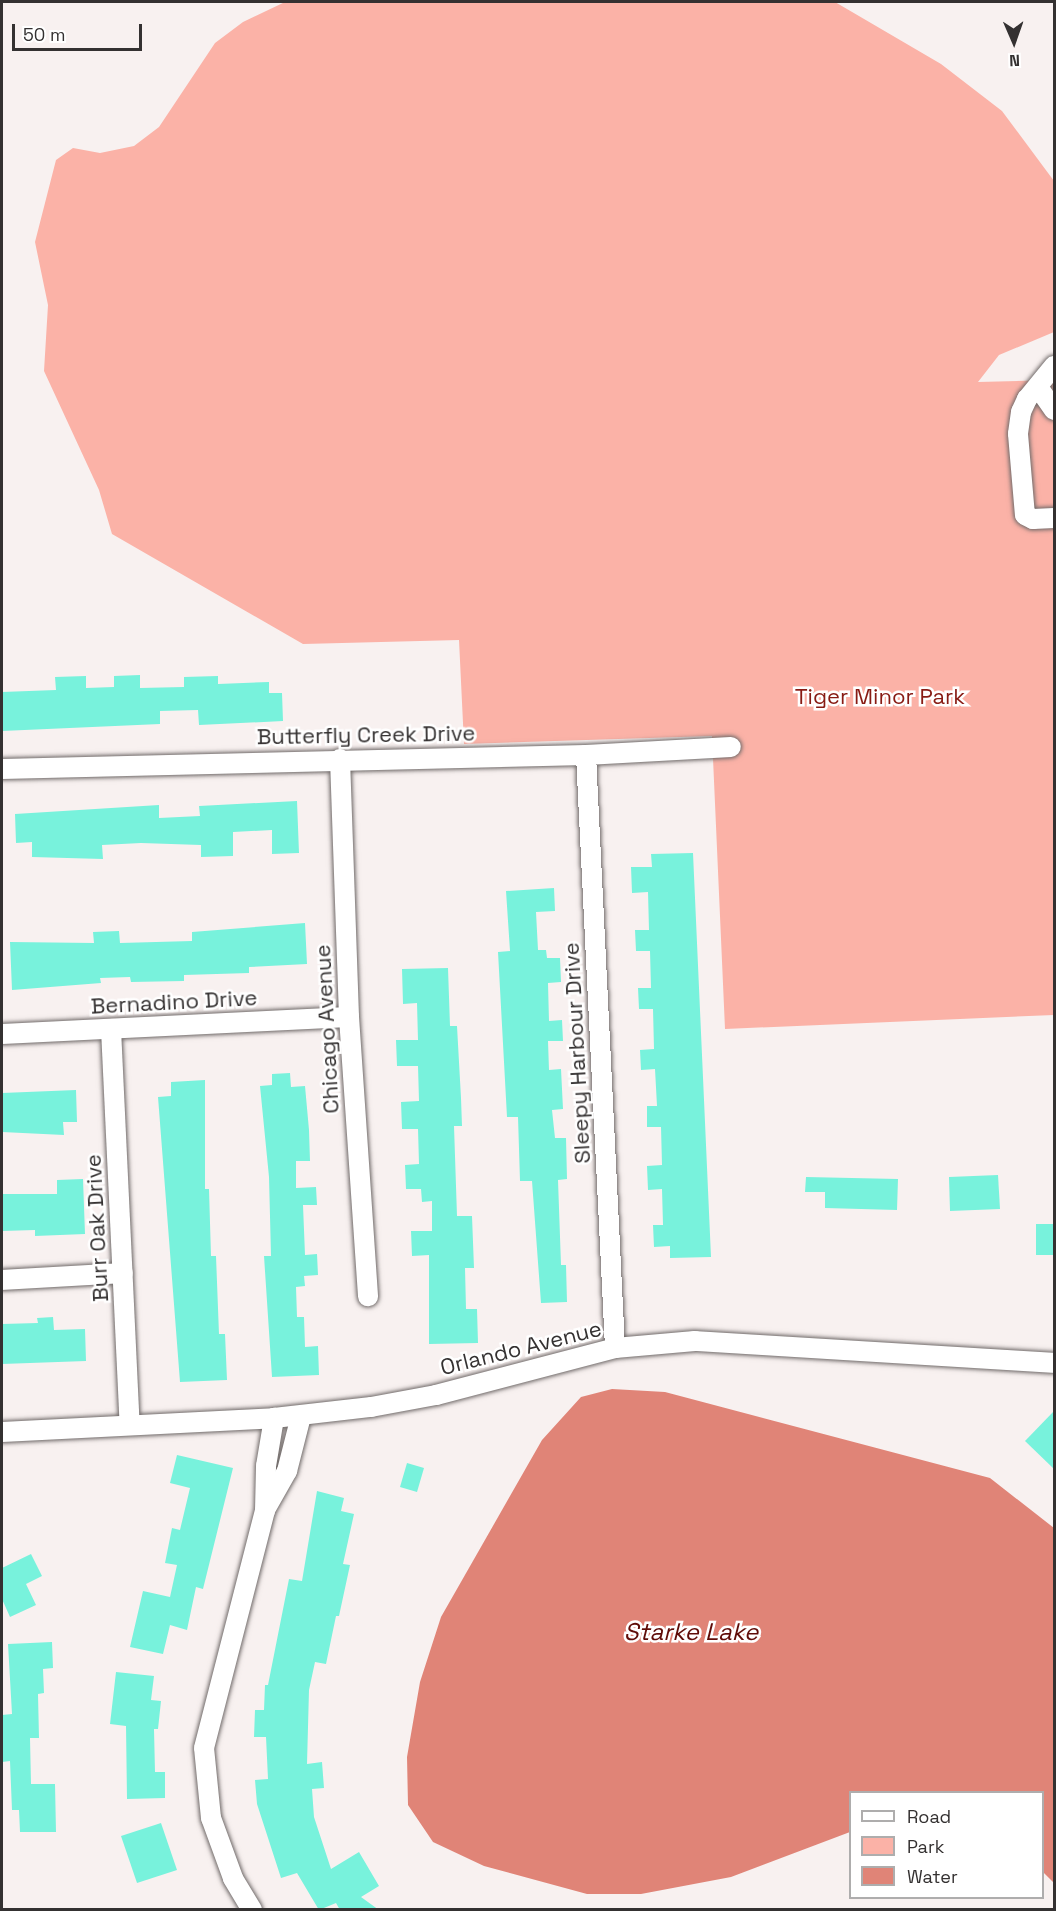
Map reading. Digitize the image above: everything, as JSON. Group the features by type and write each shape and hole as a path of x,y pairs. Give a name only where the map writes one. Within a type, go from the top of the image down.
{"street":[{"path":"1054,366 1021,412 1022,506 1025,515 1033,519 1054,519"},
{"path":"1038,387 1054,410"},
{"name":"Butterfly Creek Drive","path":"2,769 340,759 586,755 731,747"},
{"name":"Sleepy Harbour Drive","path":"586,755 615,1348"},
{"name":"Chicago Avenue","path":"340,759 349,1017 368,1296"},
{"name":"Bernadino Drive","path":"2,1034 349,1017"},
{"name":"Burr Oak Drive","path":"111,1029 130,1425"},
{"path":"2,1280 123,1273"},
{"name":"Orlando Avenue","path":"2,1432 301,1416 436,1395 615,1348 695,1341 768,1343 1054,1364"},
{"path":"265,1511 287,1471 301,1416"},
{"path":"252,1910 233,1878 211,1818 204,1748 265,1511 266,1466 274,1418"}],"green space":[{"name":"Tiger Minor Park","path":"285,2 835,2 941,64 1002,111 1054,181 1054,332 999,355 978,382 1054,380 1054,1015 725,1029 712,736 464,744 459,640 303,644 112,534 99,490 44,371 48,305 35,242 56,160 73,148 100,153 134,146 159,127 215,43 243,22"}],"water":[{"name":"Starke Lake","path":"612,1389 665,1392 990,1478 1054,1528 1054,1883 1044,1873 1044,1791 849,1791 849,1832 731,1877 641,1894 587,1894 484,1866 433,1842 408,1805 407,1757 420,1682 441,1617 542,1440 581,1397"}],"building":[{"path":"140,675 140,688 184,687 184,677 218,676 218,684 269,682 269,693 282,693 283,721 199,725 198,710 160,711 160,724 2,731 2,692 56,690 55,677 86,676 86,688 114,687 114,676"},
{"path":"297,801 299,853 272,854 272,830 233,832 233,856 201,857 201,845 141,843 102,845 103,859 32,857 32,842 16,843 15,814 159,805 159,818 200,816 199,806"},
{"path":"693,853 711,1257 670,1258 670,1246 654,1247 653,1225 663,1225 662,1189 648,1190 647,1166 662,1165 661,1127 647,1127 647,1106 657,1106 655,1069 641,1070 640,1050 654,1049 653,1009 639,1009 638,988 651,988 650,951 636,951 635,930 649,930 648,892 632,893 631,867 652,867 651,854"},
{"path":"554,888 555,911 536,912 538,950 546,950 547,958 560,958 561,982 548,983 549,1021 562,1020 563,1041 548,1041 549,1070 561,1069 563,1109 552,1110 555,1138 566,1138 567,1179 558,1180 561,1265 566,1265 567,1302 541,1303 532,1181 520,1181 518,1117 507,1117 498,952 510,951 506,891"},
{"path":"305,923 307,964 249,967 249,973 184,975 184,981 131,982 130,977 100,978 101,983 12,990 10,942 94,943 93,932 119,931 120,943 192,941 192,932"},
{"path":"448,968 450,1026 457,1026 461,1098 462,1126 454,1126 457,1216 472,1216 474,1268 465,1268 466,1309 477,1309 478,1343 429,1344 429,1255 412,1256 411,1231 432,1231 432,1201 422,1202 421,1189 406,1189 405,1165 419,1164 418,1129 402,1129 401,1102 419,1101 418,1066 397,1066 396,1040 418,1040 417,1003 403,1004 402,969"},
{"path":"290,1073 291,1087 305,1086 309,1130 310,1161 296,1161 296,1188 316,1187 317,1205 303,1205 305,1255 317,1254 318,1275 304,1276 305,1286 296,1287 297,1317 304,1317 305,1347 318,1346 319,1375 272,1377 264,1256 271,1256 269,1177 260,1086 272,1085 272,1074"},
{"path":"205,1080 205,1189 209,1189 211,1256 216,1256 219,1334 225,1334 227,1380 180,1382 158,1097 171,1096 171,1082"},
{"path":"76,1090 77,1122 63,1122 64,1135 2,1132 2,1093"},
{"path":"998,1175 1000,1209 950,1211 949,1177"},
{"path":"806,1177 898,1179 897,1210 825,1208 825,1192 805,1192"},
{"path":"83,1179 85,1234 35,1236 35,1230 2,1231 2,1194 57,1194 57,1180"},
{"path":"1036,1224 1054,1224 1054,1255 1036,1255"},
{"path":"53,1317 54,1330 85,1329 86,1361 2,1364 2,1324 38,1323 37,1318"},
{"path":"1054,1411 1054,1469 1025,1441"},
{"path":"177,1455 233,1468 203,1589 196,1587 187,1630 170,1625 163,1654 130,1647 143,1591 170,1597 177,1565 165,1563 172,1528 180,1530 190,1488 170,1483"},
{"path":"407,1463 424,1468 417,1492 400,1487"},
{"path":"317,1491 344,1498 341,1511 354,1514 343,1564 350,1565 339,1616 336,1616 326,1664 315,1662 309,1690 307,1764 322,1762 324,1788 312,1789 314,1817 331,1869 359,1852 379,1886 361,1897 379,1910 340,1910 336,1903 319,1910 297,1873 281,1878 257,1804 255,1780 268,1779 266,1737 254,1737 255,1710 264,1710 265,1685 268,1685 289,1579 302,1581"},
{"path":"31,1554 42,1576 26,1584 36,1605 10,1617 2,1599 2,1568"},
{"path":"52,1642 53,1668 43,1669 44,1693 38,1694 39,1738 30,1738 31,1784 55,1784 56,1832 20,1832 19,1810 12,1810 10,1761 2,1762 2,1715 12,1714 8,1644"},
{"path":"116,1672 154,1676 151,1700 161,1701 158,1729 154,1729 155,1772 165,1772 165,1798 127,1799 126,1726 110,1724"},
{"path":"161,1823 177,1870 137,1883 121,1836"}]}
